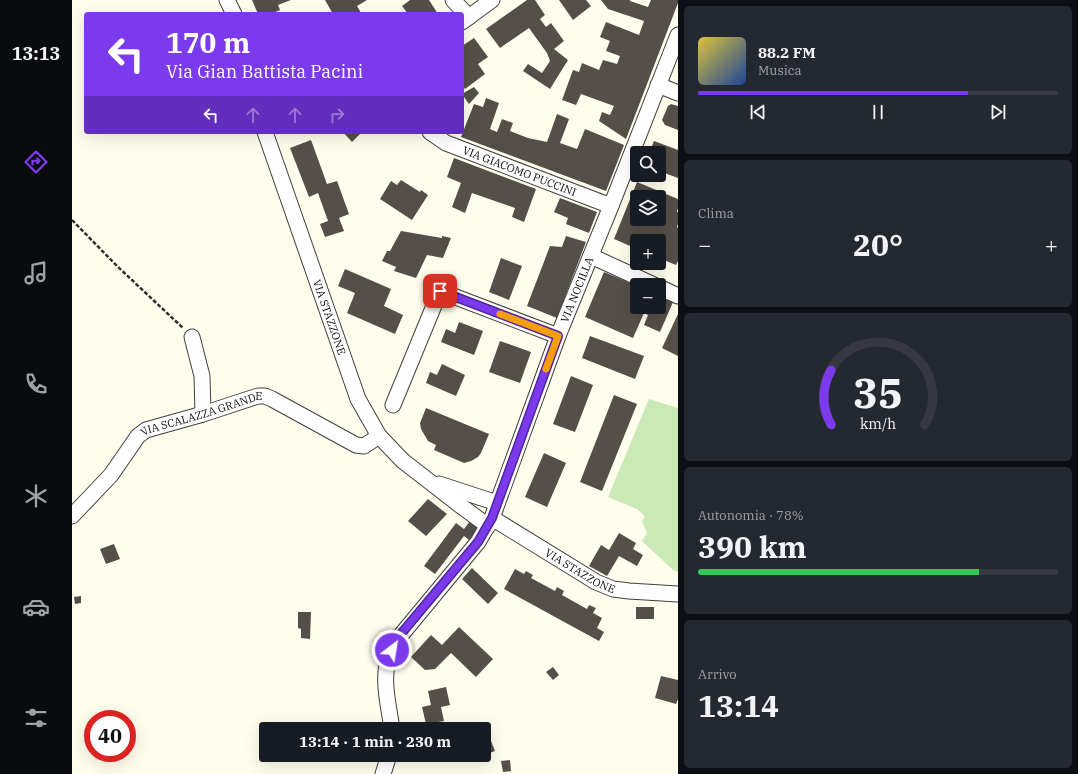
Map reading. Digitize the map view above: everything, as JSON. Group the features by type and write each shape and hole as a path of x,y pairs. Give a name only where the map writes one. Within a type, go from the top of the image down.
{"street":[{"path":"228,0 233,12"},
{"path":"453,0 460,12"},
{"path":"465,20 492,0"},
{"name":"VIA NOCILLA","path":"391,722 386,689 386,676 392,650 400,635 478,542 490,522 558,336 678,35"},
{"path":"658,85 678,93"},
{"name":"VIA STAZZONE","path":"266,134 358,399 379,436 403,461 428,481 490,522 596,582 613,589 678,594"},
{"name":"VIA GIACOMO PUCCINI","path":"433,134 446,143 611,206"},
{"path":"591,256 639,278"},
{"path":"666,290 678,296"},
{"path":"393,405 440,291 558,336"},
{"path":"192,337 202,376 203,414"},
{"name":"VIA SCALAZZA GRANDE","path":"72,516 111,475 138,436 146,430 203,414 258,396 265,396 272,399 356,445 364,446 379,436"},
{"path":"428,481 497,503"},
{"path":"382,774 386,762"}],"path":[{"path":"72,220 117,266 158,303 192,337"}],"green space":[{"path":"649,399 678,408 678,572 673,570 642,541 647,533 642,521 645,516 637,509 608,497"}],"building":[{"path":"252,0 291,0 278,5 280,10 276,12 257,12"},
{"path":"325,0 367,0 357,6 360,12 332,12"},
{"path":"410,0 429,0 437,12 406,12 402,6"},
{"path":"527,0 535,0 545,15 540,19 546,27 551,23 564,41 554,49 568,60 550,89 523,71 528,64 542,73 550,61 547,53 529,28 500,48 486,29"},
{"path":"559,0 586,0 591,6 573,20"},
{"path":"601,0 630,0 648,7 651,0 678,0 626,139 599,121 602,112 610,115 614,106 581,94 576,105 562,100 573,70 579,72 582,63 599,70 603,60 617,64 620,56 606,51 610,41 600,37 606,22 639,35 644,21 608,9"},
{"path":"474,38 488,57 478,64 485,74 465,89 464,88 464,45"},
{"path":"474,87 479,93 469,104 464,97 464,93"},
{"path":"486,98 499,103 490,129 497,132 502,119 513,123 510,131 528,138 547,142 557,114 569,119 560,143 577,149 585,129 624,145 606,191 461,137 462,134 464,134 464,129 474,104 483,107"},
{"path":"671,104 678,106 678,130 665,125 662,120 668,106"},
{"path":"345,134 360,134 352,142"},
{"path":"311,140 327,184 337,181 349,214 339,218 344,231 325,237 320,224 328,221 318,193 309,197 290,148"},
{"path":"654,141 678,150 678,178 666,174 666,146 652,146"},
{"path":"454,158 536,189 524,222 512,217 515,208 472,193 465,213 452,207 461,183 447,177"},
{"path":"401,180 420,192 421,190 428,195 412,220 380,199 391,181 397,185"},
{"path":"637,182 656,190 634,190"},
{"path":"666,194 678,199 678,261 676,265 666,261 666,234 630,234 630,246 614,239 630,199 630,226 666,226"},
{"path":"560,198 597,212 589,233 566,224 568,218 554,212"},
{"path":"401,231 442,238 442,236 451,238 443,258 427,255 416,278 394,271 396,267 382,261 387,251 390,251"},
{"path":"566,236 586,242 557,318 527,306 550,246 562,247"},
{"path":"501,258 522,266 509,300 489,292"},
{"path":"345,269 391,289 384,306 403,315 395,334 347,313 355,293 338,286"},
{"path":"604,272 630,283 630,314 644,314 633,338 585,317"},
{"path":"666,299 673,302 660,332 644,325 648,315 646,314 666,314"},
{"path":"678,314 678,356 662,348"},
{"path":"459,322 483,331 474,355 441,342 446,329 455,333"},
{"path":"590,336 644,356 635,379 582,358"},
{"path":"500,341 531,352 520,383 489,372"},
{"path":"442,364 465,375 456,396 426,383 430,372 437,375"},
{"path":"571,376 593,385 575,432 553,424"},
{"path":"614,395 637,404 602,491 580,482"},
{"path":"426,408 489,434 478,457 464,463 434,450 436,445 428,441 421,429 420,423"},
{"path":"544,453 566,463 547,507 525,497"},
{"path":"428,499 447,514 426,536 408,521"},
{"path":"470,521 479,527 469,540 464,536 435,574 424,566 456,523 464,529"},
{"path":"619,533 636,543 633,549 643,555 637,566 619,556 607,576 589,566 601,545 609,550"},
{"path":"114,544 120,559 106,564 100,549"},
{"path":"472,568 498,593 488,604 462,579"},
{"path":"515,569 524,574 526,571 533,575 531,578 555,591 557,587 564,591 562,595 587,609 589,605 596,608 593,613 602,618 597,628 604,632 599,641 504,589"},
{"path":"81,596 81,603 75,604 74,597"},
{"path":"636,607 654,607 654,619 636,619"},
{"path":"298,612 311,612 310,639 301,638 301,629 298,628"},
{"path":"459,627 493,659 476,677 451,653 435,669 425,670 411,657 431,635 442,645"},
{"path":"553,667 559,675 553,680 546,672"},
{"path":"661,676 678,680 678,699 676,704 655,698"},
{"path":"446,687 450,705 441,707 444,721 426,722 422,707 431,705 428,691"},
{"path":"491,741 495,751 491,752"},
{"path":"510,760 511,771 503,772 501,761"}],"slow traffic":[{"path":"500,314 558,336 546,369"}],"route":[{"path":"392,650 400,635 478,542 492,518 558,336 440,291"}]}
